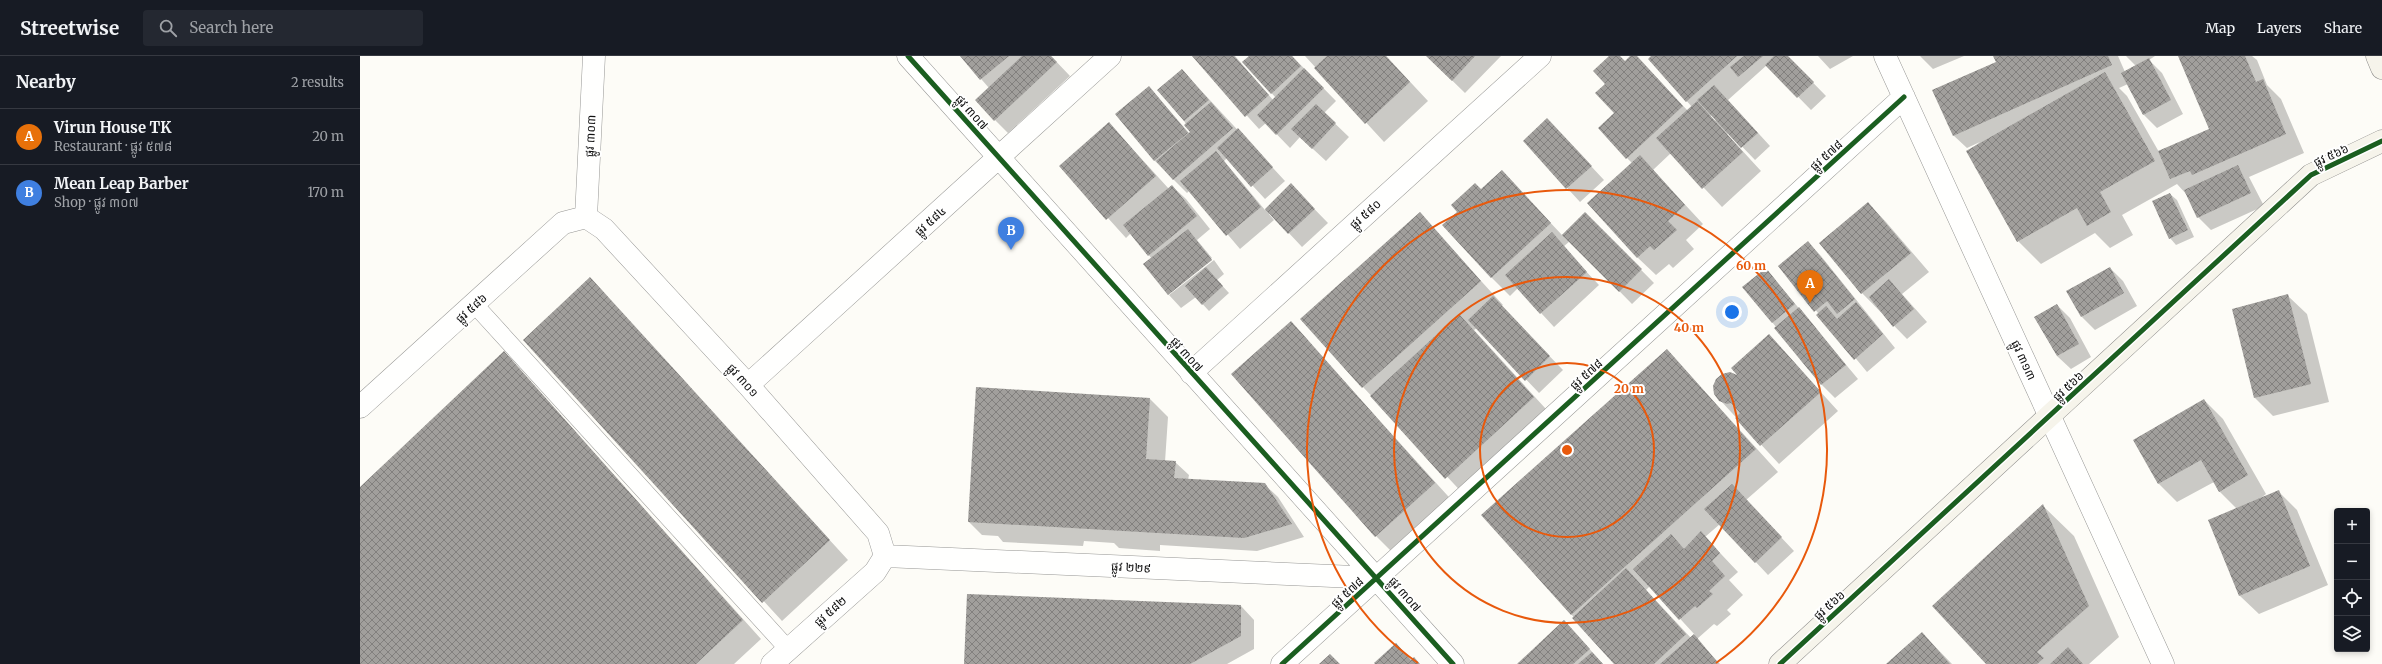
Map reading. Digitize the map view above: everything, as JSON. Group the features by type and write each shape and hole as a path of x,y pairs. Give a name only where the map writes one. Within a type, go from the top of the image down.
{"street":[{"name":"ផ្លូវ ៣០៣","path":"586,217 594,56"},
{"name":"ផ្លូវ ៣០៧","path":"908,56 1453,664"},
{"name":"ផ្លូវ ៥៨៤","path":"748,385 1110,56"},
{"name":"ផ្លូវ ៥៨០","path":"1191,373 1540,56"},
{"name":"ផ្លូវ ៣១៣","path":"1885,56 2163,664"},
{"path":"2377,56 2382,68"},
{"name":"ផ្លូវ ៥៧៨","path":"1282,664 1904,97"},
{"name":"ផ្លូវ ៥៦៦","path":"1780,664 2311,176 2382,142"},
{"name":"ផ្លូវ ៥៨៦","path":"360,407 475,305 563,223 586,217"},
{"name":"ផ្លូវ ៣០១","path":"586,217 604,229 748,385 878,533 885,556"},
{"name":"ផ្លូវ ២២៩","path":"885,556 1377,578"},
{"name":"ផ្លូវ ៥៨២","path":"772,664 875,572 885,556"}],"lane":[{"path":"475,305 788,649"}],"building":[{"path":"960,56 1009,56 980,80"},
{"path":"1022,56 1051,56 1057,62 994,121 975,100"},
{"path":"1192,56 1234,56 1269,95 1245,117"},
{"path":"1249,56 1292,56 1301,66 1271,94 1242,62"},
{"path":"1327,56 1386,56 1410,82 1365,124 1314,68"},
{"path":"1426,56 1475,56 1452,81"},
{"path":"1609,56 1620,56 1625,61 1630,56 1637,56 1683,106 1626,159 1598,128 1614,113 1595,93 1605,84 1593,71"},
{"path":"1651,56 1737,56 1686,102 1648,59"},
{"path":"1744,56 1763,56 1738,77 1730,67"},
{"path":"1774,56 1788,56 1814,82 1797,98 1765,65"},
{"path":"1993,56 2108,56 2112,65 1953,136 1932,90 1996,62"},
{"path":"2178,56 2245,56 2256,82 2263,79 2286,134 2192,175 2190,171 2170,179 2158,151 2209,129"},
{"path":"2149,58 2171,100 2143,115 2121,73"},
{"path":"1304,68 1324,88 1276,135 1257,115"},
{"path":"1182,69 1209,100 1184,121 1157,90"},
{"path":"2105,72 2155,161 2100,192 2111,212 2087,226 2077,208 2017,242 1966,151"},
{"path":"1714,85 1758,133 1741,148 1697,100"},
{"path":"1149,86 1188,133 1154,161 1115,114"},
{"path":"1697,101 1743,152 1702,189 1656,138"},
{"path":"1211,102 1233,128 1173,180 1156,161 1190,132 1184,125"},
{"path":"1316,104 1336,123 1312,149 1291,129"},
{"path":"1547,118 1592,166 1566,189 1523,141"},
{"path":"1109,122 1156,176 1106,220 1059,166"},
{"path":"1238,128 1273,167 1251,187 1217,148"},
{"path":"1216,151 1261,207 1226,236 1180,181"},
{"path":"1640,155 1685,205 1668,221 1677,230 1654,250 1650,246 1637,258 1587,203"},
{"path":"2238,165 2251,193 2197,218 2184,190"},
{"path":"1502,170 1551,223 1491,278 1442,225 1457,212 1451,205 1475,183 1481,189"},
{"path":"1291,183 1315,209 1288,234 1265,209"},
{"path":"1172,185 1197,216 1148,256 1123,225"},
{"path":"2170,193 2188,230 2169,239 2152,201"},
{"path":"1868,202 1911,253 1861,294 1819,243"},
{"path":"1420,212 1481,281 1362,388 1300,319"},
{"path":"1585,212 1642,269 1619,292 1562,235"},
{"path":"1188,229 1212,260 1168,295 1143,264"},
{"path":"1552,232 1587,272 1540,314 1505,275"},
{"path":"1808,241 1855,299 1837,314 1827,301 1814,312 1778,266"},
{"path":"1206,267 1223,286 1202,305 1185,286"},
{"path":"2110,267 2124,293 2081,317 2066,291"},
{"path":"1766,268 1795,304 1772,323 1742,287"},
{"path":"590,277 830,540 762,603 523,340"},
{"path":"1889,279 1914,309 1893,327 1869,297"},
{"path":"2288,294 2311,384 2254,398 2232,309"},
{"path":"1493,296 1550,356 1525,381 1468,320"},
{"path":"1856,302 1883,334 1854,360 1816,315 1826,306 1837,319"},
{"path":"2057,304 2079,344 2057,356 2034,317"},
{"path":"1799,307 1846,365 1821,385 1774,328"},
{"path":"1459,314 1534,397 1445,479 1370,396"},
{"path":"1291,321 1435,483 1375,537 1231,374"},
{"path":"1769,334 1821,392 1760,446 1735,418 1740,413 1731,403 1727,404 1719,401 1714,394 1713,386 1716,379 1722,374 1730,372 1737,375 1731,368"},
{"path":"1667,349 1756,449 1571,615 1481,515"},
{"path":"504,351 743,620 696,664 360,664 360,487"},
{"path":"976,387 1150,398 1146,459 1176,461 1174,478 1265,483 1292,524 1244,538 968,522"},
{"path":"2204,399 2248,475 2219,492 2201,460 2158,484 2133,440"},
{"path":"1732,484 1782,537 1755,563 1704,509"},
{"path":"2279,490 2310,566 2239,596 2208,520"},
{"path":"2043,504 2089,606 2037,652 2044,658 2037,664 1986,664 1932,606"},
{"path":"1701,531 1720,553 1712,561 1725,576 1709,591 1713,594 1697,608 1695,606 1679,620 1633,569 1671,534 1684,549"},
{"path":"1626,568 1686,634 1654,664 1614,664 1572,618"},
{"path":"967,594 1241,605 1241,636 1190,664 964,664"},
{"path":"1564,620 1590,649 1573,664 1517,664"},
{"path":"1922,632 1950,664 1886,664"},
{"path":"1694,634 1718,663 1660,664"},
{"path":"1396,643 1411,660 1414,657 1420,664 1374,663"},
{"path":"2068,647 2083,664 2050,664"},
{"path":"1592,652 1603,664 1578,664"},
{"path":"1330,654 1340,664 1319,664"}],"cycle path":[{"path":"908,56 1453,664"},
{"path":"1282,664 1904,97"},
{"path":"1780,664 2311,175 2382,141"}],"place":[{"name":"Mean Leap Barber","path":"1011,250"},
{"name":"Virun House TK","path":"1810,303"}]}
